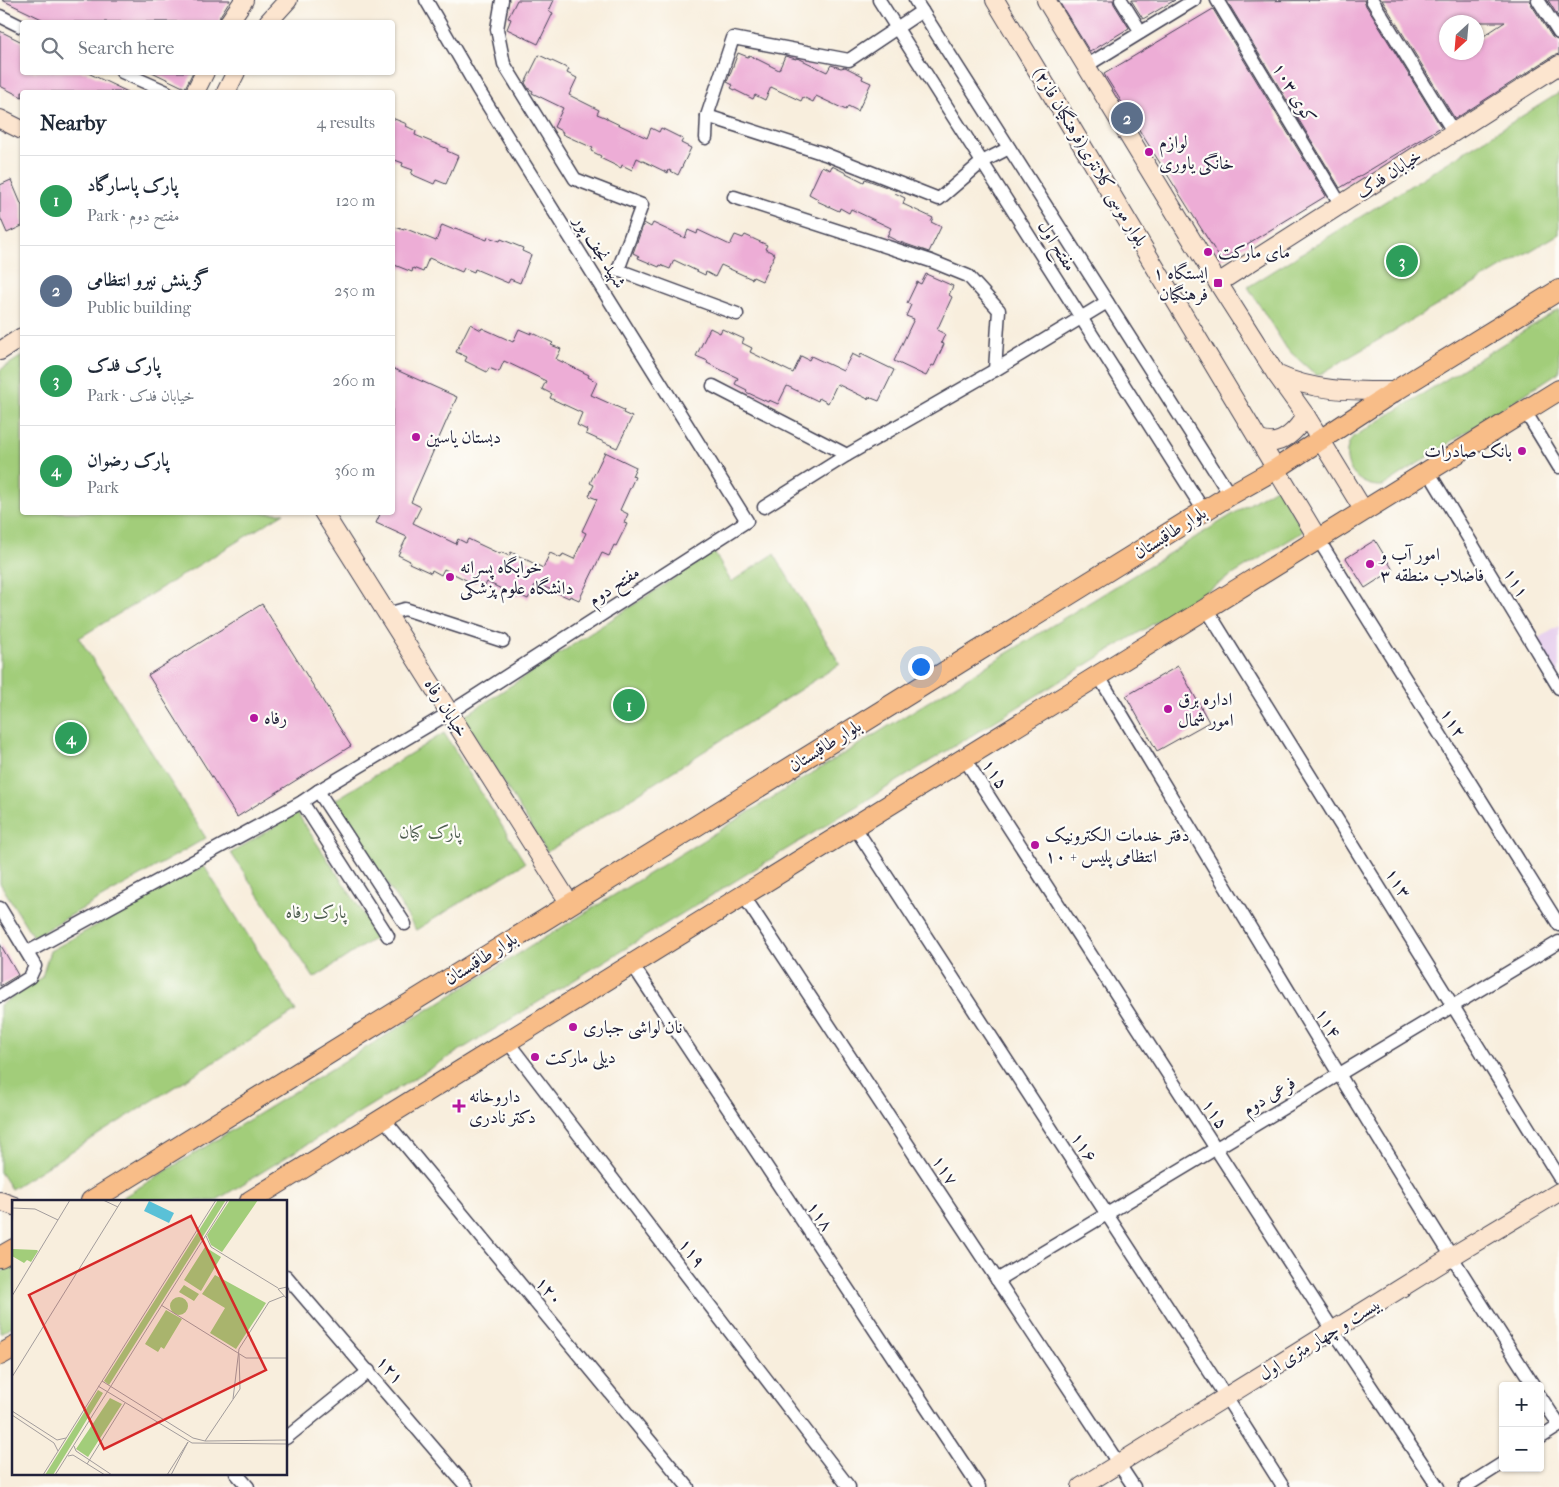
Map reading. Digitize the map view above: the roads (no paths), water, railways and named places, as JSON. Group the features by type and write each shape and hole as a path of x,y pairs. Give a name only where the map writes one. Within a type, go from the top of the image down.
{"main road":[{"name":"بلوار طاقبستان","path":"93,1200 1204,511 1276,469 1395,391 1559,290"},
{"path":"252,1200 1559,390"},
{"path":"0,1257 12,1250"},
{"path":"0,1356 12,1348"}],"street":[{"path":"229,20 244,0"},
{"path":"270,20 288,0"},
{"name":"شهید نجف پور","path":"426,0 477,88 746,521"},
{"path":"502,0 496,29 504,64 575,179 642,205 618,270 738,314"},
{"name":"مفتح اول","path":"879,0 1204,511"},
{"name":"مفتح اول","path":"915,0 1230,495"},
{"name":"بلوار موسی کلانتری(فرهنگیان فاز۲)","path":"995,0 1318,539"},
{"path":"1046,0 1218,283 1276,374 1306,416 1364,511"},
{"path":"1121,0 1142,32"},
{"path":"1086,66 1194,0"},
{"name":"کوی ۱۰۳","path":"1217,0 1341,205"},
{"path":"1372,0 1454,133"},
{"path":"1538,0 1559,33"},
{"path":"706,138 707,116 733,38 850,60 922,11"},
{"path":"0,16 20,26"},
{"name":"خیابان فدک","path":"1218,283 1559,65"},
{"path":"129,75 163,90"},
{"path":"196,90 204,75"},
{"path":"227,90 234,75"},
{"path":"707,116 825,154 939,199 982,162 1009,148"},
{"path":"0,119 20,129"},
{"path":"734,197 932,261 968,276 999,310 995,370"},
{"path":"764,507 847,455 995,370 1107,302"},
{"path":"0,352 20,339"},
{"path":"1276,374 1291,381 1329,390 1395,391"},
{"path":"713,386 847,455"},
{"path":"1525,411 1559,467"},
{"path":"1259,440 1274,443 1285,438 1297,429 1306,416"},
{"name":"۱۱۱","path":"1428,471 1559,688"},
{"name":"خیابان رفاه","path":"325,515 570,904"},
{"name":"مفتح دوم","path":"28,952 302,802 449,713 746,521"},
{"name":"۱۱۲","path":"1318,539 1559,925"},
{"path":"387,614 405,608 503,642"},
{"name":"۱۱۳","path":"1206,608 1559,1177"},
{"name":"۱۱۴","path":"1098,675 1451,1257 1531,1382"},
{"name":"۱۱۵","path":"964,758 1333,1330 1438,1487"},
{"path":"318,791 405,924"},
{"path":"302,802 388,936"},
{"name":"۱۱۶","path":"854,826 1283,1487"},
{"name":"۱۱۷","path":"743,896 1134,1487"},
{"path":"0,908 36,966 30,977 0,996"},
{"name":"فرعی دوم","path":"997,1280 1559,942"},
{"name":"۱۱۸","path":"632,964 980,1487"},
{"name":"۱۱۹","path":"507,1041 849,1487"},
{"name":"۱۲۰","path":"383,1118 688,1487"},
{"name":"بیست و چهار متری اول","path":"1081,1487 1559,1192"},
{"path":"0,1201 12,1205"},
{"name":"۱۲۱","path":"288,1278 467,1487"},
{"path":"288,1436 369,1371"},
{"path":"1544,1402 1559,1426 1544,1435"},
{"path":"1465,1487 1499,1465"},
{"path":"239,1474 248,1487"}],"place":[{"name":"گزینش نیرو انتظامی","path":"1127,118"},
{"name":"لوازم خانگی یاوری","path":"1149,152"},
{"name":"مای مارکت","path":"1208,252"},
{"name":"پارک فدک","path":"1402,261"},
{"name":"ایستگاه ۱ فرهنگیان","path":"1218,283"},
{"name":"دبستان یاسین","path":"416,437"},
{"name":"بانک صادرات","path":"1522,451"},
{"name":"امور آب و فاضلاب منطقه ۳","path":"1370,564"},
{"name":"خوابگاه پسرانه دانشگاه علوم پزشکی","path":"450,577"},
{"name":"پارک پاسارگاد","path":"629,705"},
{"name":"اداره برق امور شمال","path":"1168,709"},
{"name":"رفاه","path":"254,718"},
{"name":"پارک رضوان","path":"71,738"},
{"name":"دفتر خدمات الکترونیک انتظامی پلیس + ۱۰","path":"1035,845"},
{"name":"نان لواشی جباری","path":"573,1027"},
{"name":"دیلی مارکت","path":"535,1057"},
{"name":"داروخانه دکتر نادری","path":"459,1106"}],"park label":[{"name":"پارک کیان","path":"430,832"},
{"name":"پارک رفاه","path":"316,912"}]}
